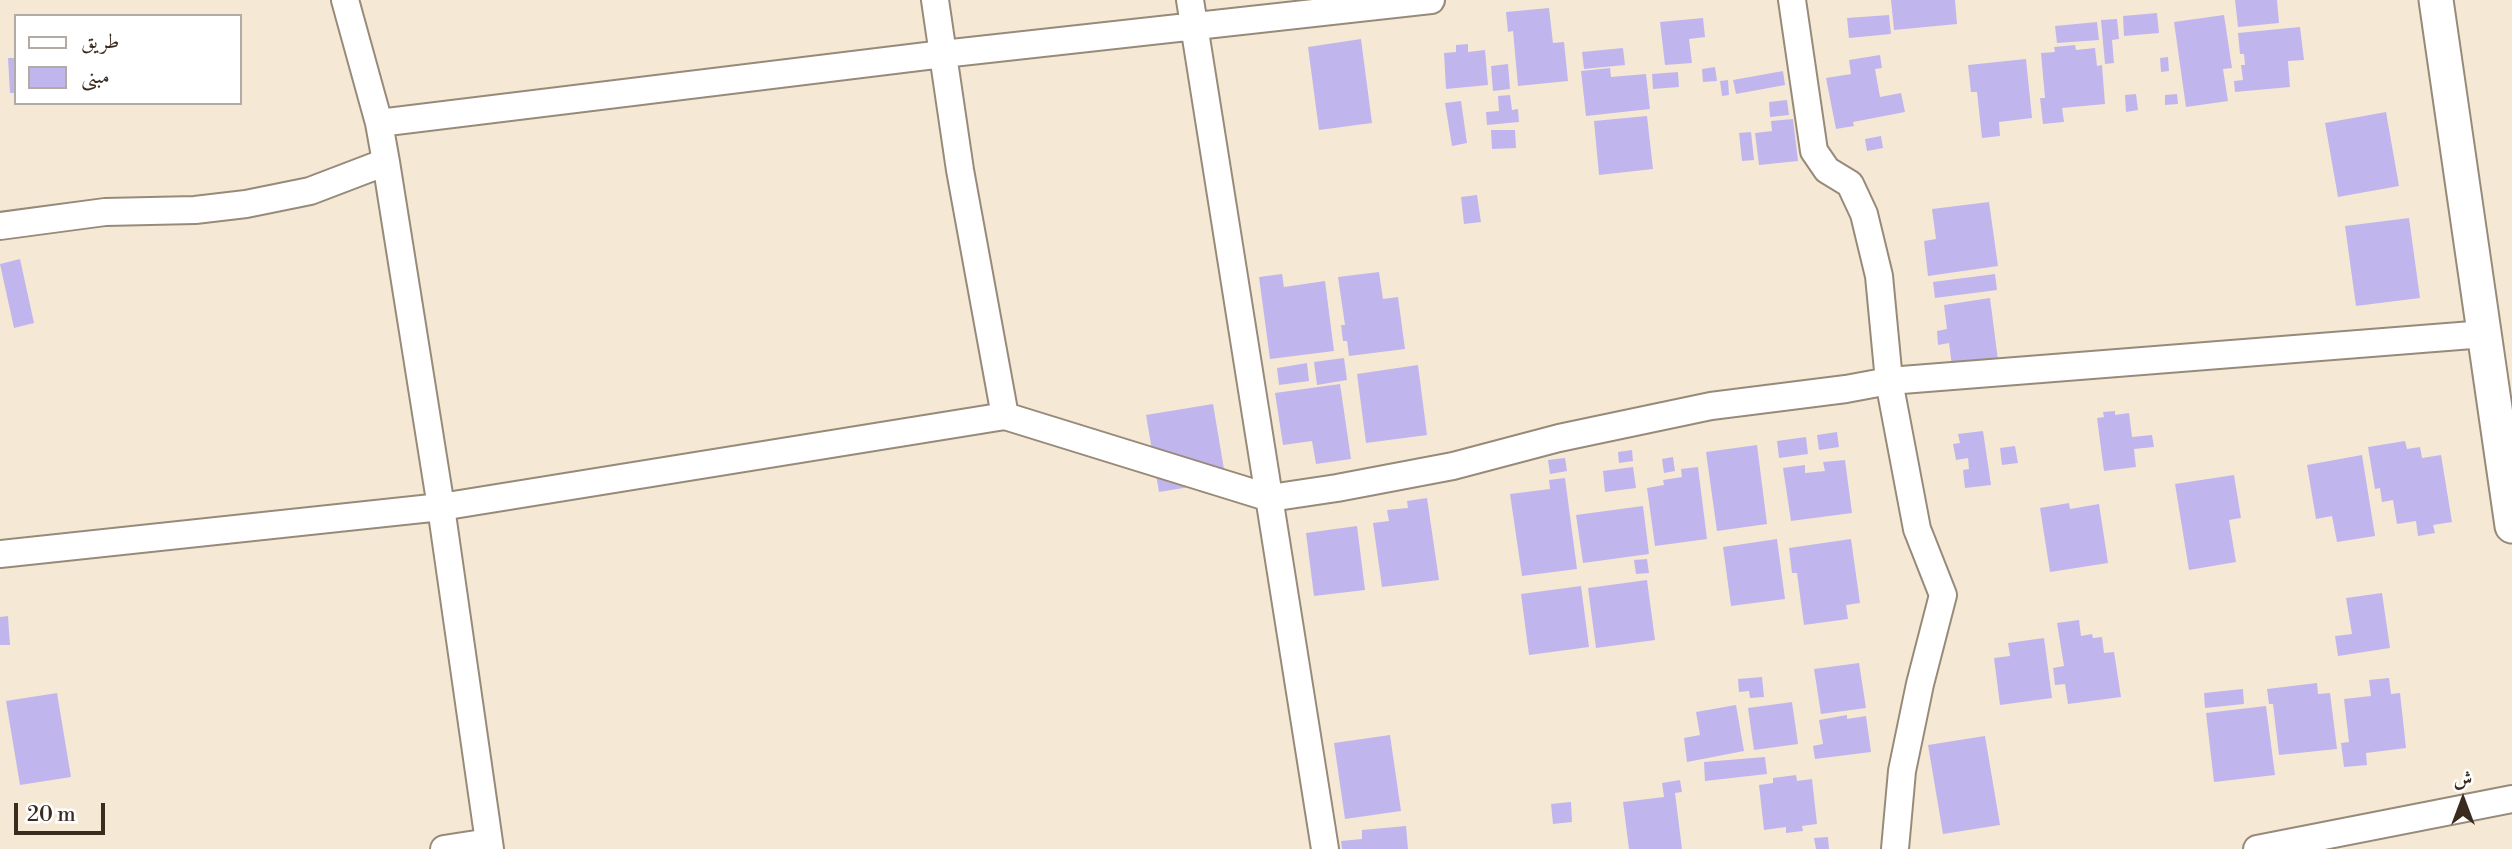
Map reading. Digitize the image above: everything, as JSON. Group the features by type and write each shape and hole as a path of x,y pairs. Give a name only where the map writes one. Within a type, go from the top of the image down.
{"street":[{"path":"345,0 379,122 386,162 441,507 490,845 444,849"},
{"path":"935,0 960,170 1004,416"},
{"path":"1191,0 1325,849"},
{"path":"379,122 943,54 1430,0"},
{"path":"1792,0 1814,151 1827,170 1850,184 1864,214 1879,276 1889,381 1917,529 1943,595 1920,684 1902,771 1895,849"},
{"path":"2436,0 2512,526"},
{"path":"0,226 105,212 195,209 246,204 310,191 386,162"},
{"path":"0,554 441,507 1004,416 1270,498 1453,466 1559,438 1711,406 1889,381 2485,334"},
{"path":"2257,849 2512,799"}],"building":[{"path":"1891,0 1955,0 1957,24 1894,30"},
{"path":"2235,0 2277,0 2279,23 2238,27"},
{"path":"1549,8 1553,43 1564,42 1568,81 1518,86 1513,31 1508,32 1506,12"},
{"path":"2157,13 2159,33 2124,36 2123,16"},
{"path":"1889,15 1891,34 1849,38 1847,18"},
{"path":"2224,15 2232,68 2223,69 2228,101 2186,107 2174,22"},
{"path":"1703,18 1705,37 1689,39 1692,63 1665,65 1660,22"},
{"path":"2117,19 2119,39 2112,40 2114,63 2105,64 2101,20"},
{"path":"2097,22 2099,40 2057,43 2055,26"},
{"path":"2300,27 2304,60 2288,61 2290,87 2235,92 2234,81 2243,80 2241,65 2245,65 2244,54 2240,54 2238,33"},
{"path":"1361,39 1372,123 1319,130 1308,47"},
{"path":"1468,44 1468,52 1485,50 1488,85 1446,89 1444,53 1456,52 1456,45"},
{"path":"2075,45 2076,50 2095,48 2097,66 2102,65 2105,104 2062,108 2064,122 2043,124 2040,98 2045,98 2041,53 2055,52 2054,47"},
{"path":"1623,48 1625,65 1584,69 1582,52"},
{"path":"1880,55 1882,68 1875,69 1880,97 1901,93 1905,112 1853,122 1854,126 1836,129 1826,78 1851,74 1849,60"},
{"path":"2168,57 2169,71 2161,72 2160,58"},
{"path":"8,58 14,58 14,93 10,93"},
{"path":"2026,59 2032,118 1999,122 2000,136 1982,138 1977,92 1971,92 1968,65"},
{"path":"1508,64 1510,89 1493,91 1491,66"},
{"path":"1715,67 1717,81 1703,82 1702,69"},
{"path":"1610,68 1611,77 1646,74 1650,109 1586,116 1581,71"},
{"path":"1783,71 1785,85 1736,94 1733,80"},
{"path":"1678,72 1679,87 1653,89 1652,74"},
{"path":"1728,80 1729,95 1722,96 1720,81"},
{"path":"2136,94 2138,110 2126,112 2125,95"},
{"path":"2177,94 2178,104 2165,105 2165,95"},
{"path":"1510,95 1512,110 1518,109 1519,122 1487,125 1486,112 1499,111 1498,96"},
{"path":"1787,100 1789,115 1770,117 1769,102"},
{"path":"1461,101 1467,143 1452,146 1445,103"},
{"path":"2386,112 2399,186 2338,197 2325,123"},
{"path":"1647,116 1653,169 1599,175 1594,121"},
{"path":"1793,119 1798,161 1759,165 1755,133 1772,131 1771,121"},
{"path":"1491,130 1515,130 1516,148 1492,149"},
{"path":"1751,132 1754,160 1742,161 1739,133"},
{"path":"1881,136 1883,148 1867,151 1865,139"},
{"path":"1477,195 1481,222 1464,224 1461,197"},
{"path":"1989,202 1998,266 1928,276 1924,241 1936,239 1932,209"},
{"path":"2409,218 2420,298 2356,306 2345,226"},
{"path":"20,259 34,323 14,328 0,264"},
{"path":"1379,272 1383,299 1398,297 1405,349 1349,356 1347,341 1343,341 1341,325 1345,325 1338,277"},
{"path":"1282,274 1284,287 1325,281 1334,351 1270,359 1259,277"},
{"path":"1995,274 1997,290 1935,298 1933,282"},
{"path":"1990,298 1999,368 1953,374 1949,343 1938,345 1937,331 1947,329 1944,305"},
{"path":"1344,358 1347,380 1317,385 1314,362"},
{"path":"1307,363 1309,381 1279,385 1277,368"},
{"path":"1418,365 1427,435 1366,443 1357,374"},
{"path":"1340,384 1351,459 1316,464 1312,441 1283,445 1275,393"},
{"path":"1213,404 1226,481 1159,492 1146,415"},
{"path":"2115,411 2115,415 2129,413 2132,437 2152,435 2154,447 2134,449 2136,467 2104,471 2097,418 2104,417 2103,412"},
{"path":"1983,431 1991,485 1965,488 1963,470 1969,469 1968,458 1956,460 1953,444 1960,443 1958,434"},
{"path":"1837,432 1839,447 1819,450 1817,435"},
{"path":"1806,437 1808,454 1779,458 1777,441"},
{"path":"2405,441 2407,449 2420,447 2422,458 2441,455 2452,522 2433,525 2435,533 2418,536 2416,521 2397,524 2393,500 2382,502 2380,488 2375,489 2368,447"},
{"path":"1757,445 1767,524 1717,531 1706,452"},
{"path":"2015,446 2018,463 2002,465 2000,448"},
{"path":"1632,450 1633,461 1619,463 1618,452"},
{"path":"2362,455 2375,536 2337,542 2332,516 2316,519 2307,465"},
{"path":"1673,457 1675,471 1664,473 1662,459"},
{"path":"1565,458 1567,471 1550,474 1548,460"},
{"path":"1845,460 1852,513 1791,521 1783,468 1805,465 1805,473 1825,471 1823,462"},
{"path":"1633,467 1636,488 1605,492 1603,471"},
{"path":"1698,467 1707,539 1655,546 1647,488 1664,485 1663,480 1682,477 1681,469"},
{"path":"2234,475 2241,518 2229,520 2236,562 2189,570 2175,484"},
{"path":"1565,478 1577,569 1522,576 1510,494 1550,489 1549,480"},
{"path":"1427,498 1439,580 1382,587 1373,523 1389,521 1387,510 1408,508 1407,501"},
{"path":"2069,503 2070,509 2099,504 2108,563 2050,572 2040,508"},
{"path":"1643,506 1649,554 1583,563 1576,515"},
{"path":"1357,526 1365,590 1314,596 1306,533"},
{"path":"1777,539 1785,599 1731,606 1723,547"},
{"path":"1851,539 1860,603 1846,605 1848,619 1804,625 1797,573 1792,573 1789,548"},
{"path":"1647,559 1649,573 1636,574 1634,560"},
{"path":"1647,580 1655,640 1596,648 1588,588"},
{"path":"1581,586 1589,647 1529,655 1521,594"},
{"path":"2382,593 2390,648 2338,656 2335,636 2352,634 2346,598"},
{"path":"8,616 10,645 0,645 0,617"},
{"path":"2079,620 2081,636 2092,634 2093,638 2102,637 2104,653 2114,652 2121,697 2068,704 2065,684 2055,685 2053,668 2064,666 2057,623"},
{"path":"2044,638 2052,698 2000,705 1994,658 2010,656 2008,643"},
{"path":"1859,663 1866,708 1821,714 1814,669"},
{"path":"1762,677 1764,697 1750,698 1749,691 1739,692 1738,679"},
{"path":"2389,678 2391,694 2400,693 2406,748 2366,753 2367,765 2344,767 2341,743 2349,742 2344,699 2371,696 2369,680"},
{"path":"2317,683 2318,694 2330,693 2337,749 2279,755 2273,704 2269,704 2267,689"},
{"path":"2243,689 2244,704 2205,708 2204,693"},
{"path":"57,693 71,777 20,785 6,701"},
{"path":"1792,702 1798,744 1754,750 1748,708"},
{"path":"1736,705 1744,751 1687,762 1684,738 1700,735 1696,712"},
{"path":"2266,706 2275,775 2214,782 2206,713"},
{"path":"1847,715 1847,719 1866,716 1871,752 1815,759 1813,746 1823,744 1819,720"},
{"path":"1390,735 1401,811 1345,819 1334,743"},
{"path":"1985,736 2000,825 1943,834 1928,745"},
{"path":"1765,757 1767,774 1705,781 1704,762"},
{"path":"1796,775 1797,781 1812,779 1817,824 1802,826 1803,831 1786,833 1786,827 1764,830 1759,785 1773,783 1773,778"},
{"path":"1680,780 1682,792 1675,793 1682,849 1629,849 1623,802 1664,797 1662,783"},
{"path":"1571,802 1572,822 1553,824 1551,804"},
{"path":"1406,826 1408,849 1342,849 1341,841 1362,839 1362,830"},
{"path":"1828,837 1829,849 1816,849 1814,838"}]}
